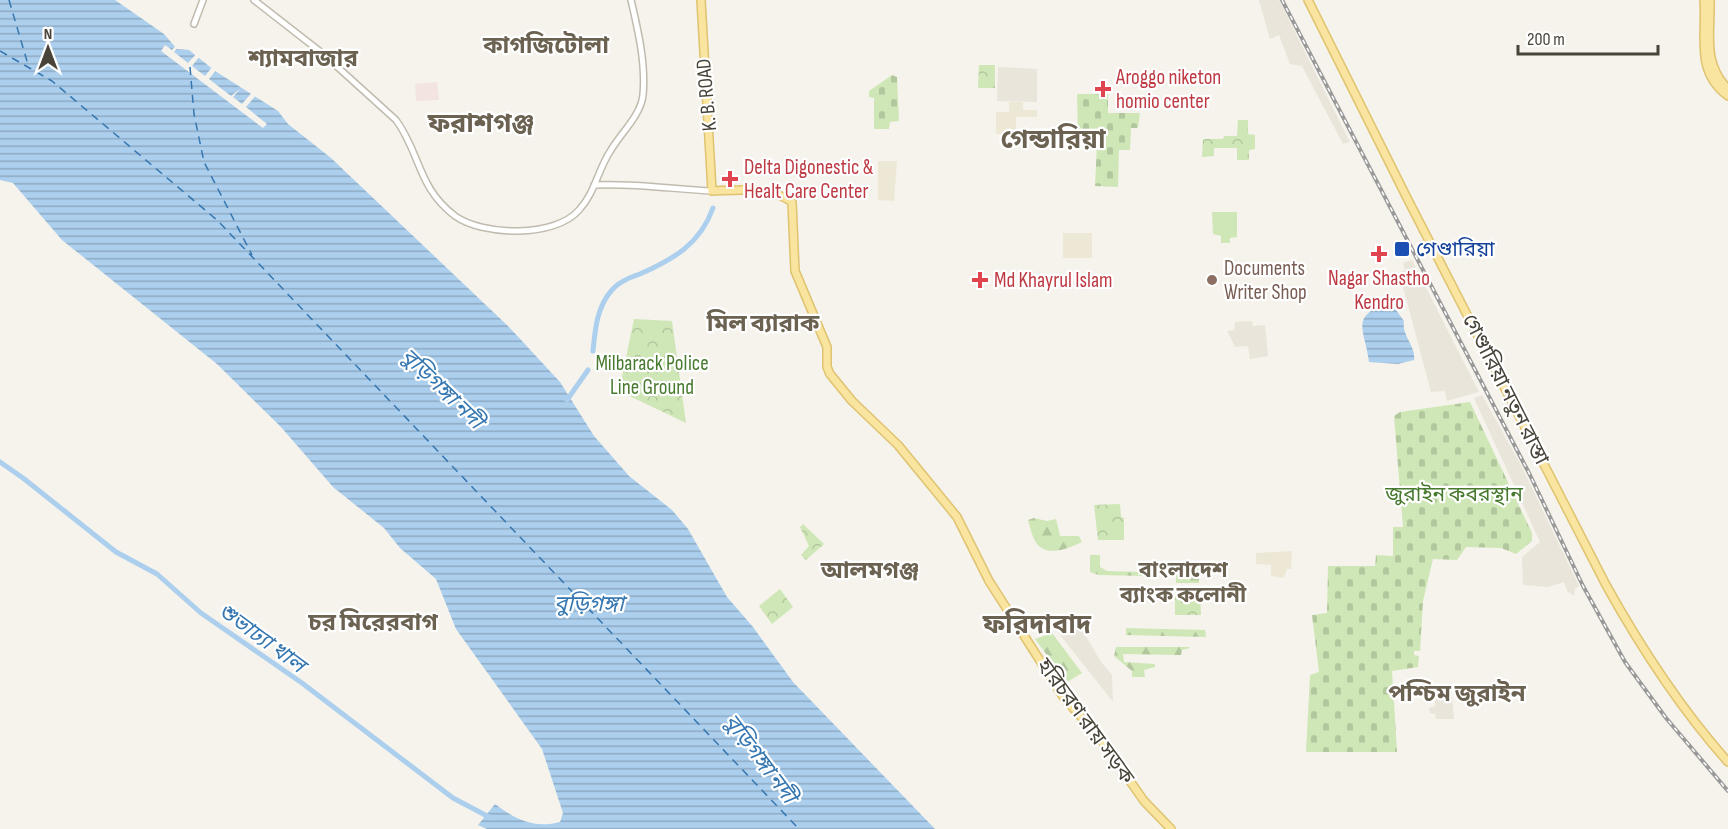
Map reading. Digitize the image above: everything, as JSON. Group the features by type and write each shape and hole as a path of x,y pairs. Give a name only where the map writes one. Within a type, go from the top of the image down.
{"main road":[{"name":"K. B. ROAD","path":"700,0 712,191"},
{"name":"গেণ্ডারিয়া নতুন রাস্তা","path":"1308,0 1606,585 1635,636 1687,714 1728,762"},
{"path":"1704,0 1703,57 1717,87 1728,96"},
{"path":"1710,0 1709,55 1716,72 1728,89"},
{"name":"হরিচরণ রায় সড়ক","path":"712,191 764,191 783,196 792,202 795,271 827,347 827,367 831,374 898,445 957,517 989,581 1070,707 1100,738 1144,801 1171,829"}],"street":[{"path":"194,24 203,0"},
{"path":"254,0 314,47 396,120 405,132 426,184 440,204 457,218 492,230 543,229 565,221 578,213 606,158 643,97 640,54 631,0"},
{"path":"594,185 620,184 653,189 712,191"}],"shaded area":[{"path":"1259,0 1279,0 1350,142 1343,144 1302,66 1290,64 1279,35 1270,39"},
{"path":"998,67 1037,69 1037,102 997,101"},
{"path":"437,82 439,100 416,101 415,84"},
{"path":"1009,102 1023,102 1023,110 1037,110 1037,117 1016,117 1016,134 996,134 996,112 1009,112"},
{"path":"878,161 897,161 894,201 878,200"},
{"path":"1063,233 1092,233 1092,258 1063,258"},
{"path":"1412,260 1479,392 1447,401 1445,391 1431,392 1399,272 1405,270 1403,263"},
{"path":"1252,321 1253,326 1265,325 1268,356 1250,359 1248,346 1235,347 1227,331 1234,330 1235,322"},
{"path":"1482,395 1521,465 1579,586 1575,589 1574,596 1567,591 1564,582 1548,587 1523,585 1522,557 1540,542 1474,398"},
{"path":"1292,551 1291,569 1287,569 1284,578 1271,576 1271,565 1256,564 1256,553"},
{"path":"1078,623 1101,662 1112,675 1113,702 1057,631"},
{"path":"1452,696 1454,719 1436,719 1435,714 1430,713 1429,708 1435,706 1435,698"}],"green space":[{"path":"979,65 995,65 995,88 978,88"},
{"path":"892,75 897,77 899,121 890,122 889,129 874,129 874,98 869,97 869,91"},
{"path":"1077,94 1108,94 1108,113 1140,113 1138,128 1131,128 1130,150 1119,150 1118,187 1095,186 1097,143 1078,138"},
{"path":"1238,120 1248,120 1248,134 1255,135 1255,149 1249,150 1249,160 1237,160 1237,148 1214,148 1214,156 1202,157 1203,139 1237,136"},
{"path":"1212,212 1237,212 1237,237 1230,238 1230,243 1221,243 1221,236 1213,234"},
{"name":"Milbarack Police Line Ground","path":"634,319 672,321 686,423 619,391"},
{"name":"জুরাইন কবরস্থান","path":"1470,402 1532,533 1532,541 1516,554 1501,548 1466,547 1457,560 1433,559 1423,601 1420,651 1414,651 1414,655 1419,656 1418,667 1392,671 1397,752 1306,752 1310,675 1319,672 1312,615 1327,613 1328,566 1375,566 1376,555 1393,556 1393,527 1403,527 1394,416 1400,412"},
{"path":"1120,504 1121,517 1124,518 1124,540 1098,540 1094,505"},
{"path":"1034,518 1047,521 1056,519 1060,536 1079,536 1082,542 1056,551 1043,549 1031,532 1028,520"},
{"path":"803,524 824,544 806,560 801,555 809,546 800,527"},
{"path":"1090,555 1100,555 1100,567 1107,571 1145,572 1145,576 1099,575 1090,572"},
{"path":"1199,564 1199,583 1176,583 1176,570 1186,570 1186,566"},
{"path":"1175,587 1200,587 1201,615 1175,615"},
{"path":"780,589 793,607 772,624 759,606"},
{"path":"1126,628 1205,630 1206,637 1126,635"},
{"path":"1052,633 1082,673 1067,682 1035,639"},
{"path":"1116,647 1190,648 1182,650 1181,655 1123,654 1124,662 1155,664 1155,667 1144,670 1145,677 1132,677 1132,671 1114,656"}],"water":[{"name":"বুড়িগঙ্গা","path":"0,0 115,0 164,34 177,49 189,50 215,71 278,111 288,124 331,158 509,327 560,382 594,436 629,476 672,510 688,529 727,597 753,627 793,682 935,829 487,829 478,825 495,804 525,821 542,824 560,822 563,813 542,749 456,629 436,579 400,548 384,528 333,487 281,427 217,364 62,240 13,183 0,180"},
{"path":"1391,303 1404,321 1414,360 1398,364 1369,362 1362,325 1364,318 1378,308"}],"pier":[{"path":"177,44 179,46 174,52 188,63 197,53 200,56 192,66 205,76 213,66 217,69 209,79 231,96 240,89 233,97 242,104 254,90 258,93 246,107 267,124 263,128 161,51 165,45 172,50"}],"waterway":[{"path":"593,351 600,311 612,290 621,282 664,262 684,249 701,231 713,208"},
{"path":"567,400 588,370"},
{"name":"শুভাঢ্যা খাল","path":"0,462 116,552 157,574 201,613 302,683 453,798 491,818"}],"ferry route":[{"path":"9,0 29,68"},
{"path":"0,51 52,81 217,220 799,829"},
{"path":"190,67 194,114 204,162 252,255"}],"railway":[{"path":"1282,0 1530,475 1583,586 1625,662 1666,718 1728,791"}],"place":[{"name":"Aroggo niketon homio center","path":"1103,89"},
{"name":"Delta Digonestic & Healt Care Center","path":"730,179"},
{"name":"গেণ্ডারিয়া","path":"1402,249"},
{"name":"Nagar Shastho Kendro","path":"1379,254"},
{"name":"Md Khayrul Islam","path":"980,280"},
{"name":"Documents Writer Shop","path":"1212,280"}],"district":[{"name":"কাগজিটোলা","path":"546,45"},
{"name":"শ্যামবাজার","path":"303,58"},
{"name":"ফরাশগঞ্জ","path":"481,123"},
{"name":"গেন্ডারিয়া","path":"1053,139"},
{"name":"মিল ব্যারাক","path":"763,323"},
{"name":"আলমগঞ্জ","path":"870,570"},
{"name":"বাংলাদেশ ব্যাংক কলোনী","path":"1183,582"},
{"name":"চর মিরেরবাগ","path":"373,622"},
{"name":"ফরিদাবাদ","path":"1037,624"},
{"name":"পশ্চিম জুরাইন","path":"1457,693"}],"water label":[{"name":"বুড়িগঙ্গা নদী","path":"443,388"},
{"name":"বুড়িগঙ্গা নদী","path":"761,758"}]}
